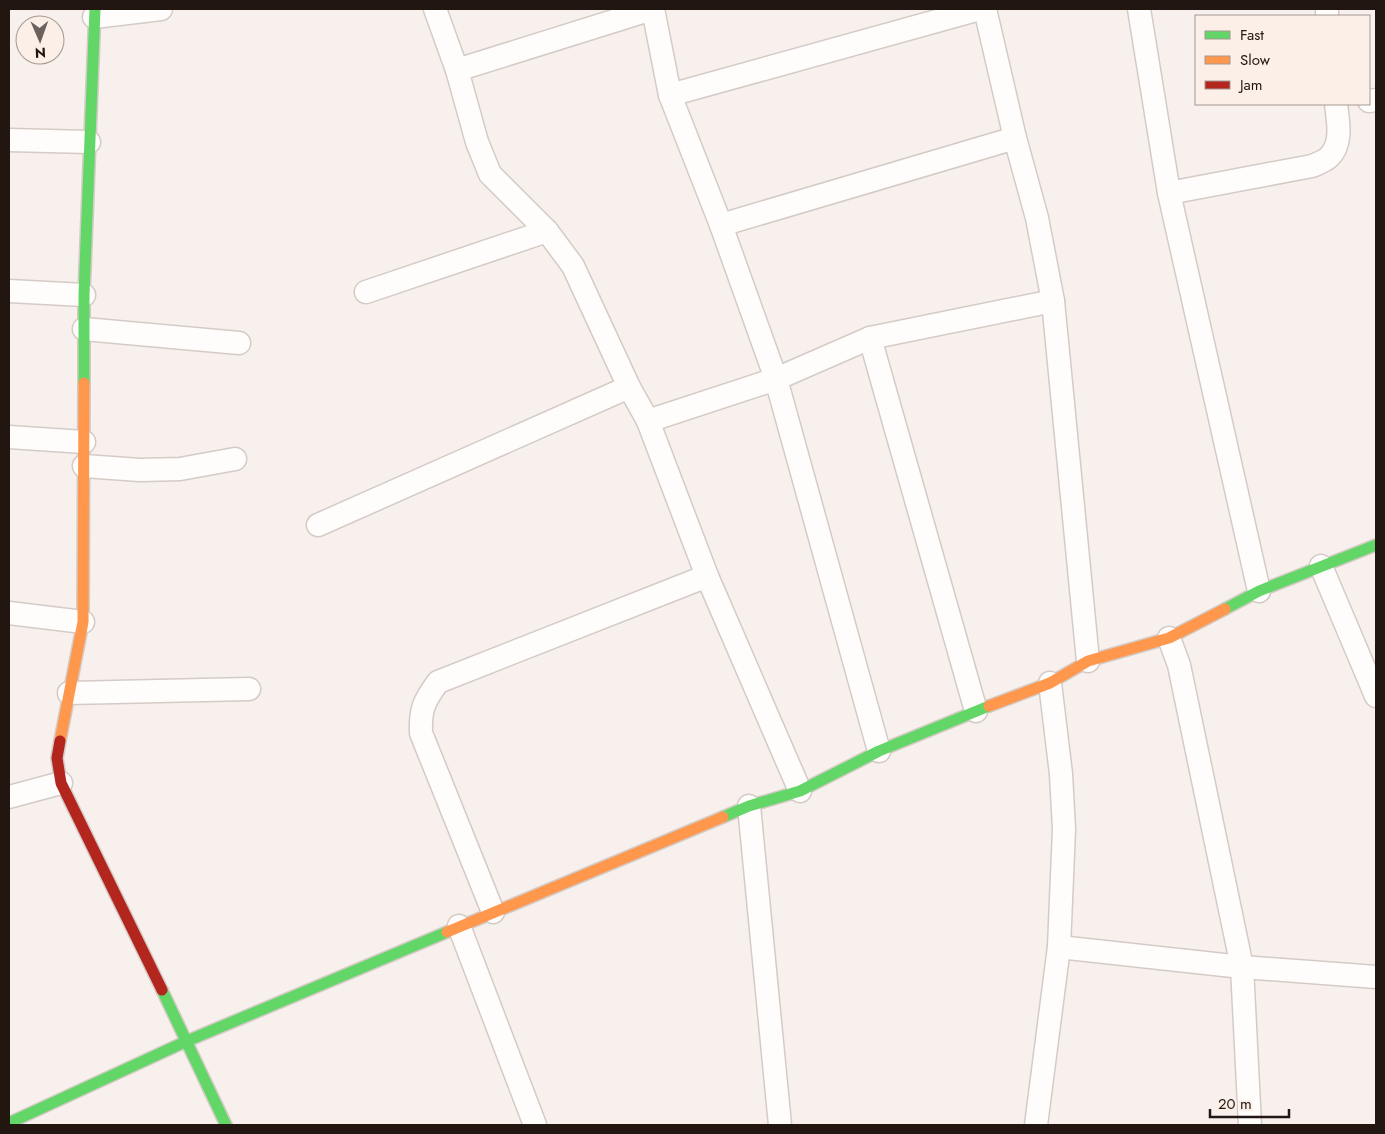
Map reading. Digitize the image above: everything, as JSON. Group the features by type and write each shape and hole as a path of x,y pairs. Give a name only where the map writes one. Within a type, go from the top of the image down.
{"street":[{"path":"161,9 95,13 88,142 84,295 82,622 57,758 62,783 226,1125"},
{"path":"436,9 457,70 477,142 490,174 547,231 573,266 629,387 648,421 707,576 800,791"},
{"path":"457,70 653,9 670,95 721,225 776,379 878,751"},
{"path":"670,95 980,9"},
{"path":"985,9 1015,138 1037,218 1053,300 1088,661"},
{"path":"1139,9 1169,193 1259,591"},
{"path":"1169,193 1312,166 1328,158 1336,148 1338,132 1336,105"},
{"path":"721,225 1015,138"},
{"path":"9,140 88,142"},
{"path":"366,292 547,231"},
{"path":"9,291 84,295"},
{"path":"648,421 776,379 870,338 1053,300"},
{"path":"84,329 239,343"},
{"path":"870,338 976,711"},
{"path":"318,525 629,387"},
{"path":"9,438 84,442"},
{"path":"84,466 140,470 180,469 235,458"},
{"path":"22,1121 187,1041 750,806 800,791 878,751 1050,683 1088,661 1169,638 1259,591 1376,545"},
{"path":"1321,566 1376,696"},
{"path":"493,912 421,733 420,714 428,696 438,682 707,576"},
{"path":"9,613 82,622"},
{"path":"1169,638 1179,665 1242,967 1250,1125"},
{"path":"1036,1125 1059,947 1064,829 1061,774 1050,683"},
{"path":"69,693 249,689"},
{"path":"9,797 62,783"},
{"path":"750,806 780,1125"},
{"path":"459,926 535,1125"},
{"path":"1059,947 1242,967 1376,977"}],"traffic: fast":[{"path":"84,383 84,295 95,9"},
{"path":"1225,609 1259,591 1376,545"},
{"path":"723,817 749,806 800,791 879,751 989,706"},
{"path":"9,1123 187,1041 447,932"},
{"path":"162,990 226,1125"}],"traffic: slow":[{"path":"60,741 83,622 84,383"},
{"path":"989,706 1050,683 1088,661 1169,638 1225,609"},
{"path":"447,932 723,817"}],"traffic: jam":[{"path":"60,741 57,758 61,783 162,990"}]}
